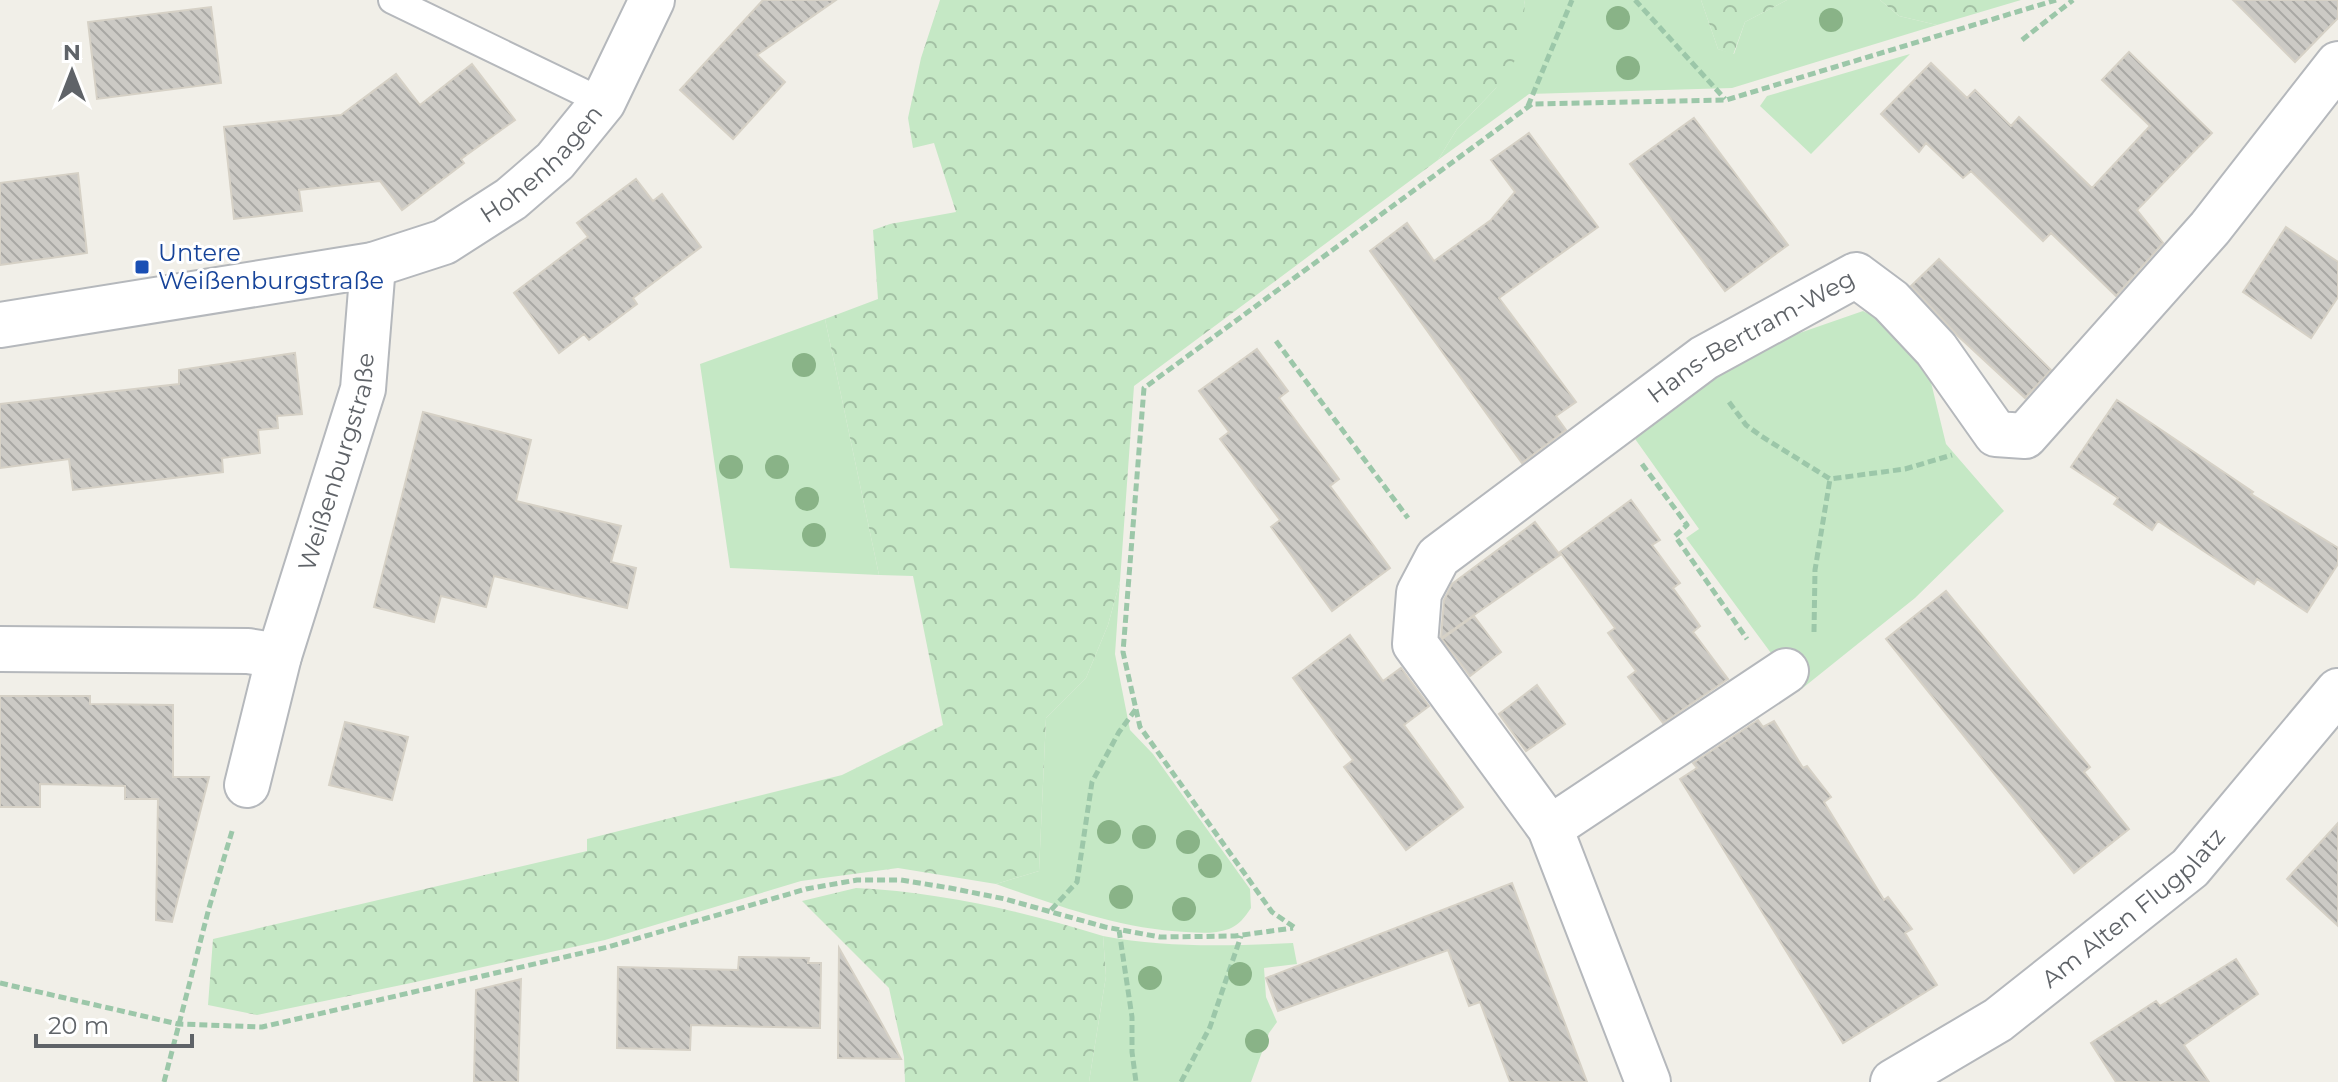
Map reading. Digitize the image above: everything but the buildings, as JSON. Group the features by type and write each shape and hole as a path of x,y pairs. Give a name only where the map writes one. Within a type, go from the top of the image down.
{"street":[{"name":"Hohenhagen","path":"0,325 373,265 444,242 511,199 555,161 603,102 652,0"},
{"path":"1996,434 2025,436 2210,228 2338,64"},
{"name":"Weißenburgstraße","path":"247,785 279,656 363,389 373,265"},
{"name":"Hans-Bertram-Weg","path":"1648,1082 1550,828 1415,644 1419,593 1438,557 1704,358 1856,275 1891,301 1936,349 1996,434"},
{"path":"0,649 248,651 279,656"},
{"path":"1550,828 1780,674"},
{"name":"Am Alten Flugplatz","path":"1893,1082 1998,1020 2190,868 2338,691"}],"lane":[{"path":"392,0 603,102"}],"path":[{"path":"1527,108 1572,0"},
{"path":"1635,0 1726,100"},
{"path":"0,983 178,1024 262,1027 608,947 806,889 857,880 901,880 937,886 1160,937 1241,935 1294,927 1272,912 1140,727 1123,652 1144,388 1532,104 1726,100 2056,0"},
{"path":"2022,40 2073,0"},
{"path":"1276,341 1438,557"},
{"path":"1704,358 1720,390 1746,425 1830,479 1905,469 1931,462 1996,434"},
{"path":"1613,424 1687,525 1675,536 1780,674 1806,648 1816,628 1815,570 1830,479"},
{"path":"1050,911 1077,882 1092,782 1119,732 1136,709"},
{"path":"164,1082 209,908 247,785"},
{"path":"1119,930 1132,1017 1136,1082"},
{"path":"1181,1082 1210,1027 1241,935"}],"green space":[{"path":"940,0 1524,0 1525,5 1518,56 1496,88 1457,129 1438,160 1134,386 1120,581 1108,625 1086,678 1046,718 1039,871 996,884 898,868 801,881 605,940 411,983 257,1015 208,1005 213,939 587,851 587,839 842,775 943,725 913,576 879,575 825,319 878,299 873,230 956,212 934,143 913,148 908,118 921,58"},
{"path":"1524,0 1701,0 1718,49 1734,54 1745,22 1787,0 1880,0 1899,16 1937,25 1732,88 1529,94 1438,160 1457,129 1496,88 1525,5"},
{"path":"1701,0 1787,0 1745,22 1733,55 1718,49"},
{"path":"1880,0 2021,0 1937,25 1899,16"},
{"path":"1910,54 1811,154 1760,106 1767,96"},
{"path":"1863,311 1898,337 1928,370 1946,444 2004,511 1915,598 1799,691 1686,538 1699,529 1633,436 1703,382 1771,343"},
{"path":"825,319 879,575 730,568 700,364"},
{"path":"1120,581 1115,654 1130,730 1153,754 1250,889 1251,908 1239,923 1224,931 1197,933 1137,926 1090,915 996,884 1039,871 1046,718 1086,678 1108,625"},
{"path":"856,888 981,904 1103,936 1106,976 1089,1082 905,1082 904,1057 889,988 802,901"},
{"path":"1103,936 1174,944 1293,943 1297,964 1264,968 1266,997 1277,1022 1269,1033 1251,1082 1089,1082 1106,976"}],"place":[{"name":"Untere Weißenburgstraße","path":"142,267"}]}
